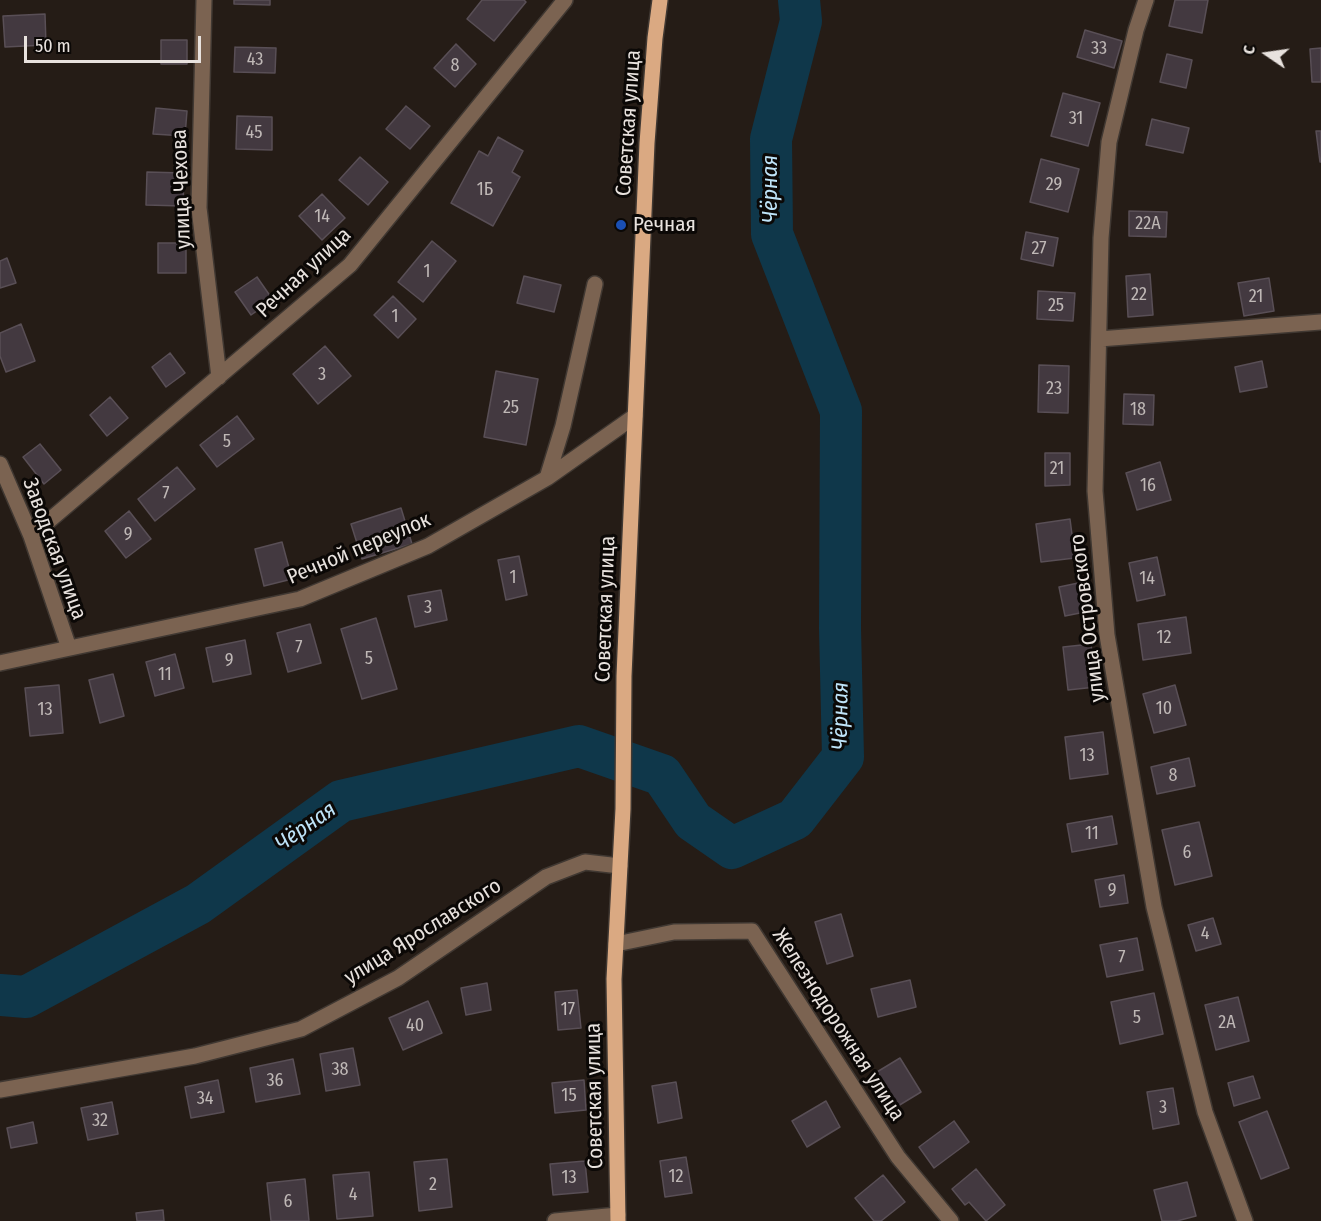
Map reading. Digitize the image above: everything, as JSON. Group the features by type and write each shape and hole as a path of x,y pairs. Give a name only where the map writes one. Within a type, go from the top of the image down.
{"main road":[{"name":"Советская улица","path":"618,1218 614,979 623,809 624,676 647,143 660,0"}],"street":[{"name":"улица Чехова","path":"204,0 199,208 219,377"},
{"name":"Речная улица","path":"31,536 350,265 565,0"},
{"name":"улица Островского","path":"1146,0 1136,30 1109,142 1101,238 1095,491 1107,635 1154,907 1204,1112 1245,1221"},
{"path":"547,478 563,426 595,284"},
{"path":"1100,339 1321,322"},
{"name":"Речной переулок","path":"69,648 300,599 428,546 547,478 635,416"},
{"name":"Заводская улица","path":"0,464 31,536 69,648"},
{"path":"0,663 69,648"},
{"name":"улица Ярославского","path":"0,1090 195,1056 301,1029 398,978 546,877 585,862 620,866"},
{"name":"Железнодорожная улица","path":"616,944 674,932 752,931 898,1157 951,1221"},
{"path":"555,1221 618,1218"}],"building":[{"path":"234,0 270,0 270,5 234,4"},
{"path":"482,0 524,0 526,2 494,41 467,19"},
{"path":"1175,0 1208,0 1202,33 1169,26"},
{"path":"45,14 46,45 5,47 3,16"},
{"path":"1085,30 1122,41 1114,68 1077,57"},
{"path":"161,40 187,40 187,64 161,64"},
{"path":"456,44 476,64 455,87 434,68"},
{"path":"235,47 276,48 275,73 234,72"},
{"path":"1321,48 1321,82 1312,82 1310,49"},
{"path":"1167,54 1192,60 1186,88 1160,82"},
{"path":"1063,93 1100,103 1088,146 1051,136"},
{"path":"406,106 430,126 410,149 386,129"},
{"path":"156,108 187,111 185,136 153,134"},
{"path":"237,116 272,117 272,150 236,149"},
{"path":"1152,119 1189,128 1183,153 1146,145"},
{"path":"1316,131 1321,131 1321,162 1320,162"},
{"path":"498,137 523,151 512,172 520,177 493,226 451,203 479,151 488,156"},
{"path":"360,157 388,182 368,205 339,180"},
{"path":"1041,159 1079,169 1068,212 1030,202"},
{"path":"147,172 184,173 183,206 146,205"},
{"path":"322,194 345,218 322,240 299,216"},
{"path":"1129,211 1167,212 1166,237 1129,236"},
{"path":"1026,232 1058,238 1053,266 1021,259"},
{"path":"432,241 456,261 423,302 398,282"},
{"path":"158,243 186,243 186,273 158,273"},
{"path":"7,258 16,283 0,288 0,261"},
{"path":"1150,274 1153,315 1128,317 1126,276"},
{"path":"524,276 561,285 554,312 517,303"},
{"path":"257,277 273,300 251,315 235,292"},
{"path":"1269,278 1274,311 1244,316 1238,283"},
{"path":"1038,291 1075,293 1073,321 1037,319"},
{"path":"393,296 416,319 398,338 374,315"},
{"path":"21,324 35,361 6,372 0,356 0,333"},
{"path":"325,346 351,376 318,404 293,374"},
{"path":"170,353 185,373 166,387 152,367"},
{"path":"1262,361 1267,387 1240,392 1235,367"},
{"path":"1039,365 1069,366 1068,413 1038,412"},
{"path":"496,371 538,379 526,445 484,437"},
{"path":"1124,394 1154,395 1153,425 1123,424"},
{"path":"110,397 128,418 107,436 90,415"},
{"path":"237,416 254,439 217,467 200,445"},
{"path":"40,444 61,470 44,484 23,457"},
{"path":"1045,453 1070,453 1070,485 1045,486"},
{"path":"1160,462 1171,500 1137,510 1126,473"},
{"path":"177,467 195,489 155,521 138,499"},
{"path":"401,508 412,544 362,559 351,524"},
{"path":"129,511 151,539 126,558 105,531"},
{"path":"1070,519 1075,558 1041,562 1036,524"},
{"path":"282,542 292,579 264,586 255,549"},
{"path":"519,556 527,595 506,600 498,560"},
{"path":"1157,557 1165,595 1137,601 1129,563"},
{"path":"1083,582 1090,611 1065,616 1059,587"},
{"path":"441,590 447,620 415,627 408,596"},
{"path":"1186,617 1191,653 1143,660 1138,624"},
{"path":"376,618 397,689 362,699 341,629"},
{"path":"310,624 321,663 288,672 277,633"},
{"path":"245,640 251,674 213,682 206,648"},
{"path":"1091,644 1096,687 1068,690 1063,647"},
{"path":"175,654 184,688 155,696 146,662"},
{"path":"113,674 124,716 100,723 89,680"},
{"path":"59,685 63,733 30,736 25,688"},
{"path":"1175,685 1186,725 1154,733 1143,694"},
{"path":"1103,732 1108,774 1070,779 1065,737"},
{"path":"1189,758 1195,786 1157,794 1151,767"},
{"path":"1112,816 1117,844 1072,852 1067,824"},
{"path":"1199,822 1212,876 1175,885 1162,830"},
{"path":"1124,875 1128,903 1100,907 1095,880"},
{"path":"841,914 853,956 827,964 815,922"},
{"path":"1213,918 1221,944 1196,951 1188,925"},
{"path":"1137,938 1143,970 1107,977 1100,945"},
{"path":"910,980 916,1007 878,1017 871,989"},
{"path":"487,983 491,1010 466,1015 461,988"},
{"path":"577,990 581,1028 558,1030 555,992"},
{"path":"1154,993 1163,1034 1120,1044 1111,1002"},
{"path":"1238,997 1249,1041 1216,1050 1205,1005"},
{"path":"428,1001 442,1033 403,1050 389,1018"},
{"path":"353,1048 360,1085 326,1091 320,1054"},
{"path":"900,1058 921,1092 893,1109 872,1075"},
{"path":"293,1059 300,1094 256,1102 250,1068"},
{"path":"1253,1076 1260,1098 1234,1106 1228,1083"},
{"path":"218,1080 224,1112 191,1118 185,1087"},
{"path":"584,1080 586,1110 555,1113 552,1083"},
{"path":"676,1082 682,1118 658,1123 652,1086"},
{"path":"1173,1088 1179,1124 1153,1129 1147,1092"},
{"path":"826,1101 840,1127 807,1147 792,1121"},
{"path":"112,1102 118,1134 88,1140 81,1108"},
{"path":"1267,1111 1289,1168 1261,1179 1239,1122"},
{"path":"954,1121 969,1142 934,1168 919,1147"},
{"path":"33,1122 37,1143 11,1148 7,1128"},
{"path":"686,1157 692,1193 665,1197 660,1161"},
{"path":"447,1159 452,1207 419,1211 414,1162"},
{"path":"585,1161 588,1192 553,1195 550,1164"},
{"path":"976,1169 1005,1205 986,1221 969,1202 965,1205 952,1189"},
{"path":"369,1172 373,1216 337,1219 333,1175"},
{"path":"883,1175 905,1202 881,1221 874,1221 855,1198"},
{"path":"305,1179 309,1221 271,1221 267,1183"},
{"path":"1187,1182 1196,1216 1177,1221 1162,1221 1154,1190"},
{"path":"163,1210 164,1221 137,1221 136,1213"}],"waterway":[{"name":"Чёрная","path":"0,995 26,997 198,904 341,801 579,746 662,775 693,821 732,848 795,819 843,757 840,628 841,411 772,234 771,139 801,21 799,0"}],"place":[{"name":"Речная","path":"621,225"}]}
